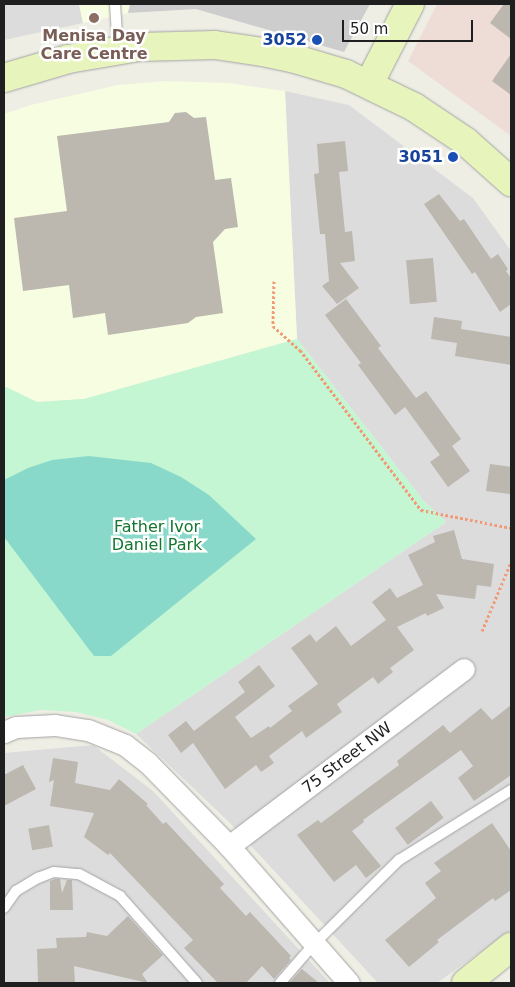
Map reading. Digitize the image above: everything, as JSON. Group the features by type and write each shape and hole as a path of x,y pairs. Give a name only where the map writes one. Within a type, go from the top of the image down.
{"street":[{"path":"369,84 410,4"},
{"path":"4,78 68,59 118,50 179,45 238,48 319,65 369,84 435,119 489,160 511,182"},
{"name":"75 Street NW","path":"229,846 464,669"},
{"path":"10,730 55,725 88,730 125,745 148,763 229,846 350,983"},
{"path":"466,983 511,947"}],"lane":[{"path":"115,4 118,50"},
{"path":"280,983 314,944 399,860 511,790"},
{"path":"4,908 16,892 38,878 54,872 79,874 120,896 198,983"}],"path":[{"path":"274,281 273,326 300,350 421,510 511,528"},
{"path":"482,631 511,562"}],"shaded area":[{"path":"4,4 79,4 83,23 4,40"},
{"name":"Menisa Day Care Centre","path":"79,4 130,4 128,13 83,23"},
{"path":"130,4 370,4 344,52 196,9 128,13"},
{"path":"437,4 511,4 511,136 408,61"},
{"path":"166,81 228,83 285,91 297,339 84,399 37,402 4,386 4,114 31,105 118,85"},
{"path":"285,91 349,105 473,198 511,251 511,930 437,983 378,983 229,822 136,734 446,522 423,500 297,339"},
{"path":"93,745 153,791 330,983 4,983 4,753"}],"green space":[{"name":"Father Ivor Daniel Park","path":"297,339 423,500 446,522 136,734 108,720 76,712 40,710 4,717 4,386 37,402 84,399"},
{"path":"89,456 151,463 181,477 209,495 256,539 111,656 94,656 4,537 4,480 28,468 52,460"}],"building":[{"path":"504,4 511,4 511,39 490,23"},
{"path":"511,54 511,95 492,81"},
{"path":"186,112 194,118 206,117 215,180 231,178 238,227 225,229 213,242 223,313 196,317 188,323 108,335 105,313 73,318 69,285 23,291 14,218 67,211 57,136 169,122 175,113"},
{"path":"345,141 348,171 339,172 345,232 352,231 355,261 340,263 359,288 337,304 322,286 329,281 325,234 320,234 314,174 319,173 317,144"},
{"path":"439,194 460,221 464,219 491,259 498,254 508,269 506,271 511,278 511,304 500,312 475,272 472,274 424,204"},
{"path":"433,258 437,302 410,304 406,260"},
{"path":"346,299 381,346 378,348 416,398 426,391 461,439 452,446 470,471 448,487 430,462 440,455 405,407 395,415 358,365 361,363 325,315"},
{"path":"434,317 462,321 461,329 511,337 511,365 455,356 457,343 431,339"},
{"path":"490,464 511,467 511,494 486,491"},
{"path":"454,530 462,559 494,564 491,587 477,585 475,599 436,594 444,608 427,616 426,613 397,627 414,650 390,668 393,672 378,684 373,677 337,704 342,712 306,738 302,731 269,756 274,763 261,772 256,765 225,789 193,743 181,753 168,735 186,721 194,731 245,692 238,682 259,665 275,686 235,717 251,738 269,726 270,728 292,711 288,706 318,684 291,648 310,634 316,642 336,626 351,646 386,620 372,602 390,588 397,598 423,585 408,555 435,542 433,536"},
{"path":"511,705 511,775 474,801 458,778 473,766 461,750 363,820 364,822 352,831 381,866 366,878 356,865 334,882 297,835 318,820 321,823 399,765 397,761 443,725 450,733 481,708 492,720"},
{"path":"53,758 78,762 75,783 110,790 119,779 148,804 146,805 163,824 166,822 224,884 220,888 246,916 250,912 291,956 289,958 291,960 274,979 262,966 246,983 218,983 215,980 184,948 193,940 110,853 108,855 84,837 94,813 50,806 54,780 49,782"},
{"path":"23,765 36,789 4,806 4,775"},
{"path":"431,801 444,818 408,845 395,828"},
{"path":"492,823 511,851 511,890 495,901 493,898 437,940 439,942 409,967 385,940 436,898 425,883 441,871 434,863"},
{"path":"49,825 53,847 32,850 28,829"},
{"path":"60,879 62,893 67,880 72,880 73,910 50,910 50,881"},
{"path":"128,916 163,955 142,974 148,983 74,966 75,983 38,983 37,949 57,948 56,938 86,937 87,932 107,936"},
{"path":"302,969 319,983 289,983"}],"place":[{"name":"Menisa Day Care Centre","path":"94,18"},
{"name":"3052","path":"317,40"},
{"name":"3051","path":"453,157"}]}
